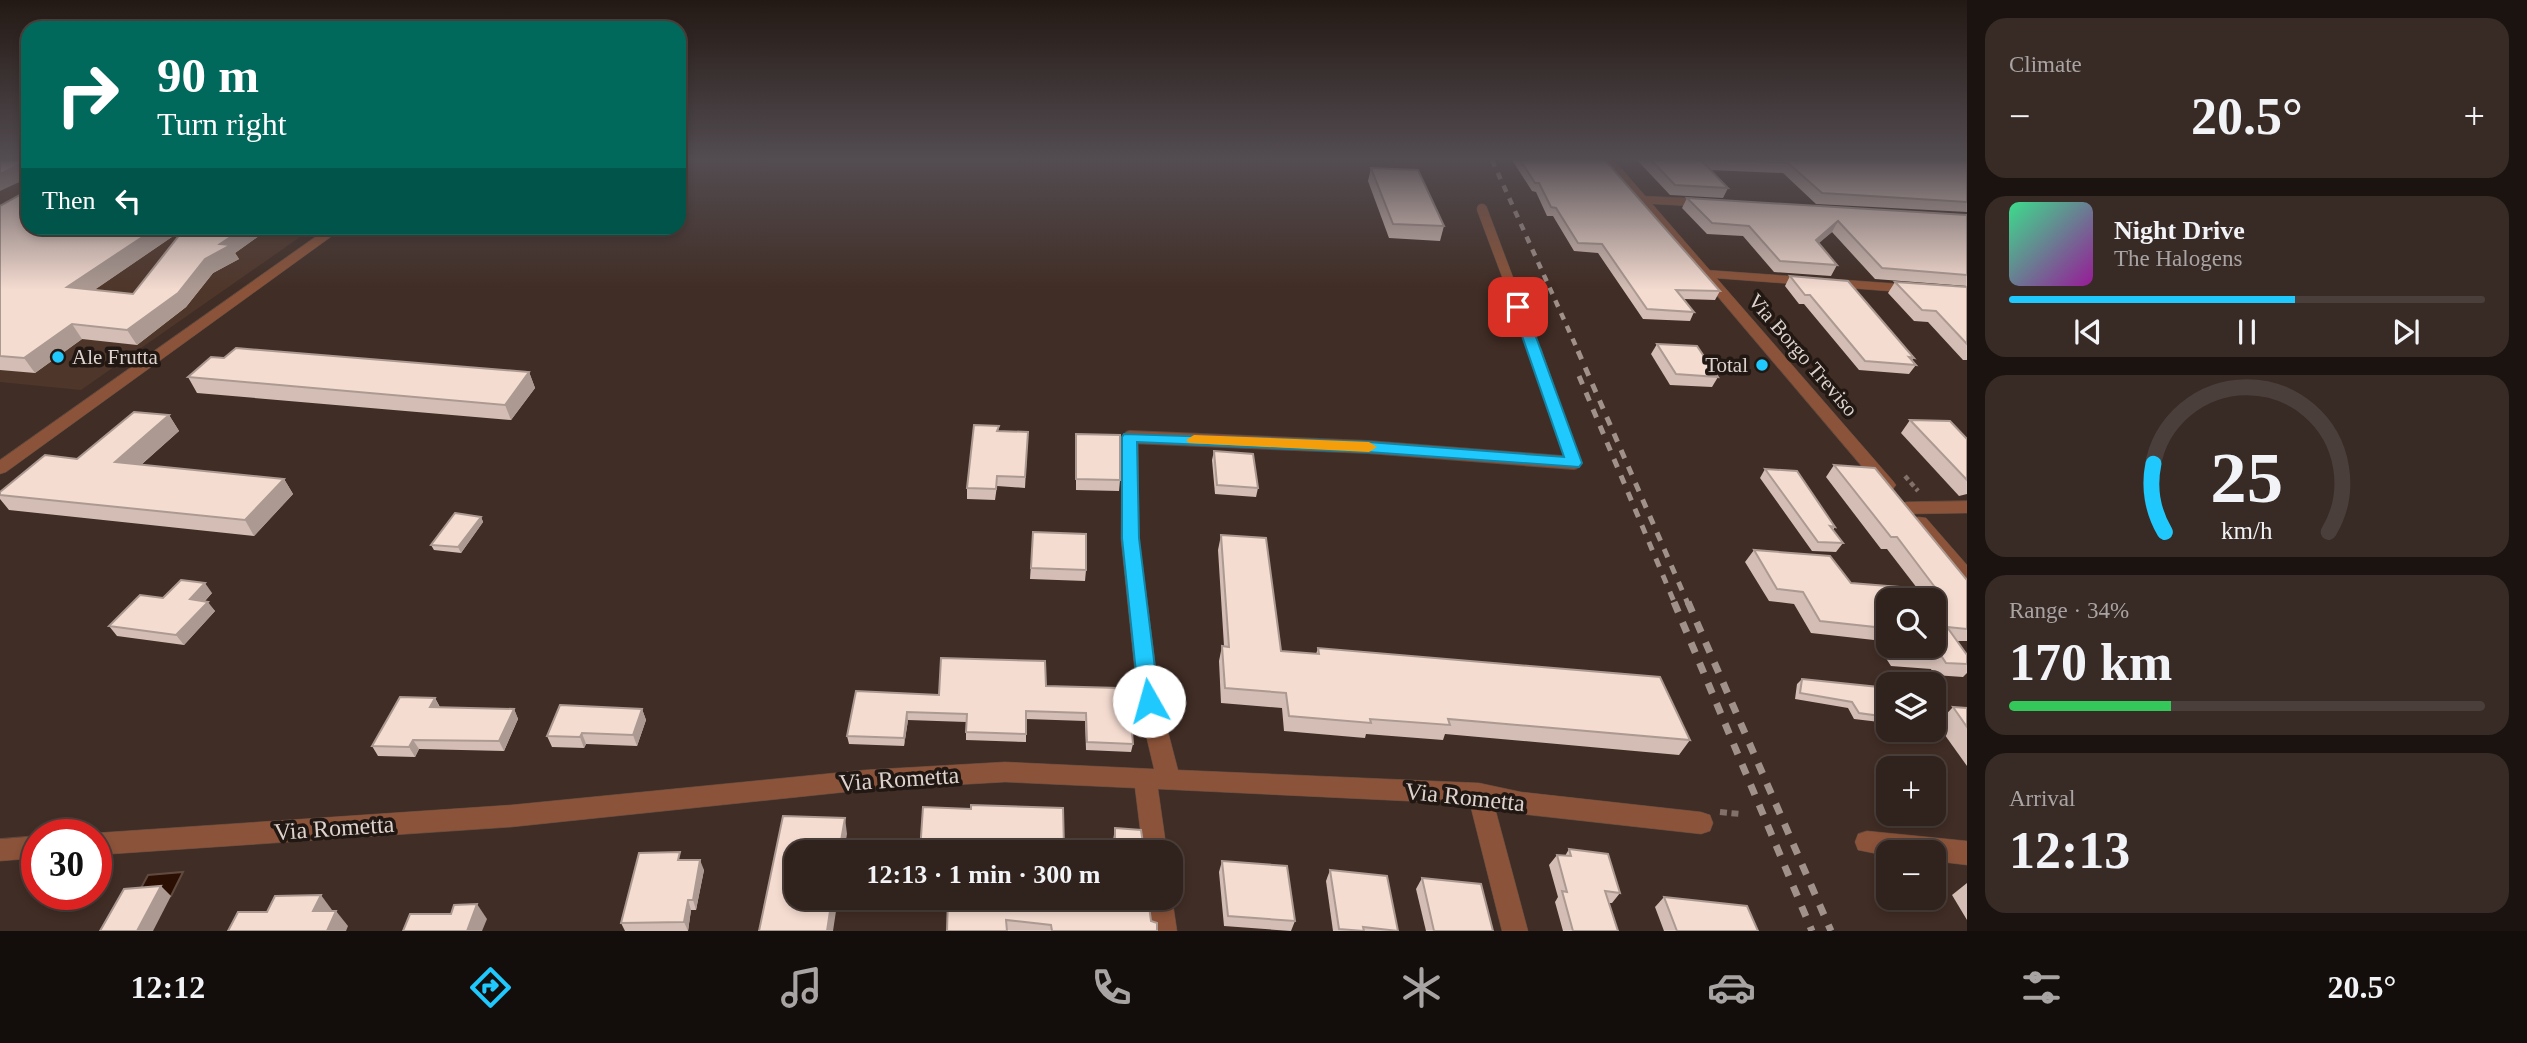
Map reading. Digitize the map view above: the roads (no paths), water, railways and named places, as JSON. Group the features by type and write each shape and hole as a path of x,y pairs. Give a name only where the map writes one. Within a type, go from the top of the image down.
{"street":[{"name":"Via Borgo Treviso","path":"1644,203 1967,578"},
{"path":"1706,203 1717,204"},
{"path":"0,468 326,235"},
{"path":"1706,274 1925,289"},
{"path":"1130,437 1130,538 1157,778 1155,840"},
{"path":"1906,508 1967,507"},
{"name":"Via Rometta","path":"112,843 511,816 851,782 992,772 1479,794 1521,803 1702,823"},
{"path":"1479,794 1515,931"},
{"path":"1867,842 1967,853"},
{"path":"0,850 21,848"},
{"path":"1162,910 1164,931"}],"lane":[{"path":"1130,437 1368,447 1574,463 1482,209"}],"railway":[{"path":"1512,203 1579,353"},
{"path":"1578,351 1688,604"},
{"path":"1579,376 1675,604"},
{"path":"1674,602 1812,931"},
{"path":"1688,602 1831,931"}],"place":[{"name":"Ale Frutta","path":"58,357"},
{"name":"Total","path":"1762,365"}]}
